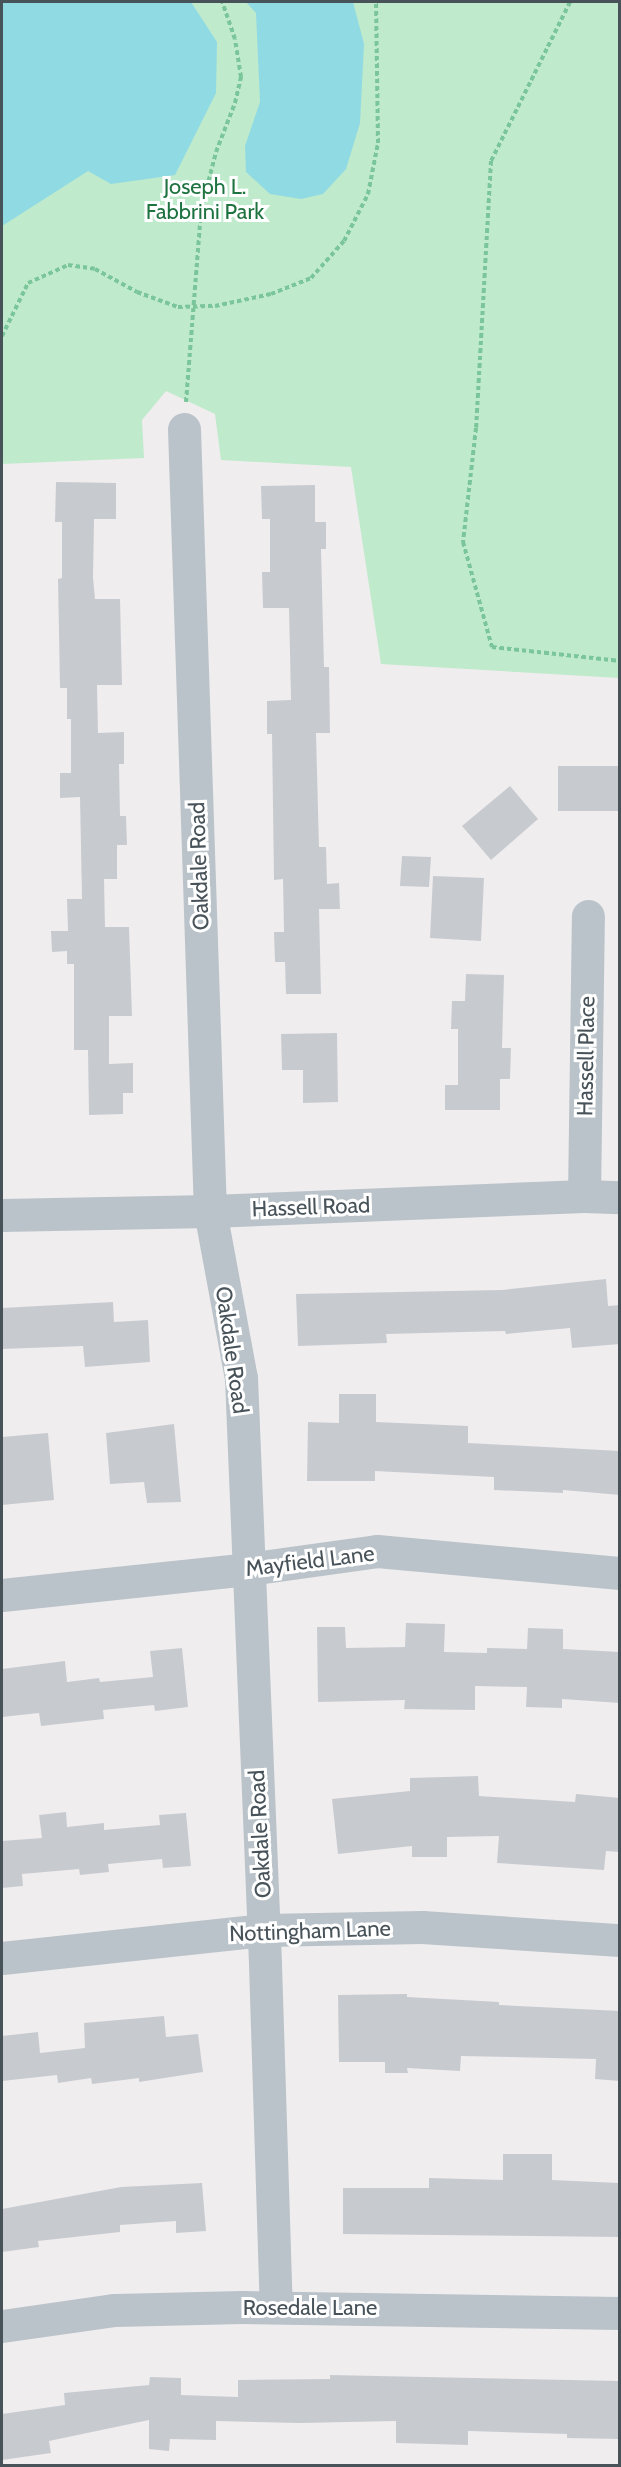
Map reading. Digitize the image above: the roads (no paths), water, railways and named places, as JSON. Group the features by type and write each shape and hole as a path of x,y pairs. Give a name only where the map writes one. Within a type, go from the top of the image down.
{"street":[{"name":"Oakdale Road","path":"184,429 210,1211 241,1378 264,1930 276,2307"},
{"name":"Hassell Place","path":"584,1196 588,916"},
{"name":"Hassell Road","path":"2,1215 210,1211 584,1196 620,1197"},
{"name":"Mayfield Lane","path":"2,1594 248,1569 377,1551 620,1573"},
{"name":"Nottingham Lane","path":"2,1958 264,1930 422,1927 620,1940"},
{"name":"Rosedale Lane","path":"2,2326 115,2310 276,2307 620,2313"}],"water":[{"path":"2,2 191,2 217,42 216,93 175,175 111,184 88,171 2,226"},
{"path":"246,2 353,2 364,44 360,123 346,169 323,194 301,199 270,194 246,172 245,146 260,102 256,13"}],"park label":[{"name":"Joseph L. Fabbrini Park","path":"205,198"}]}
